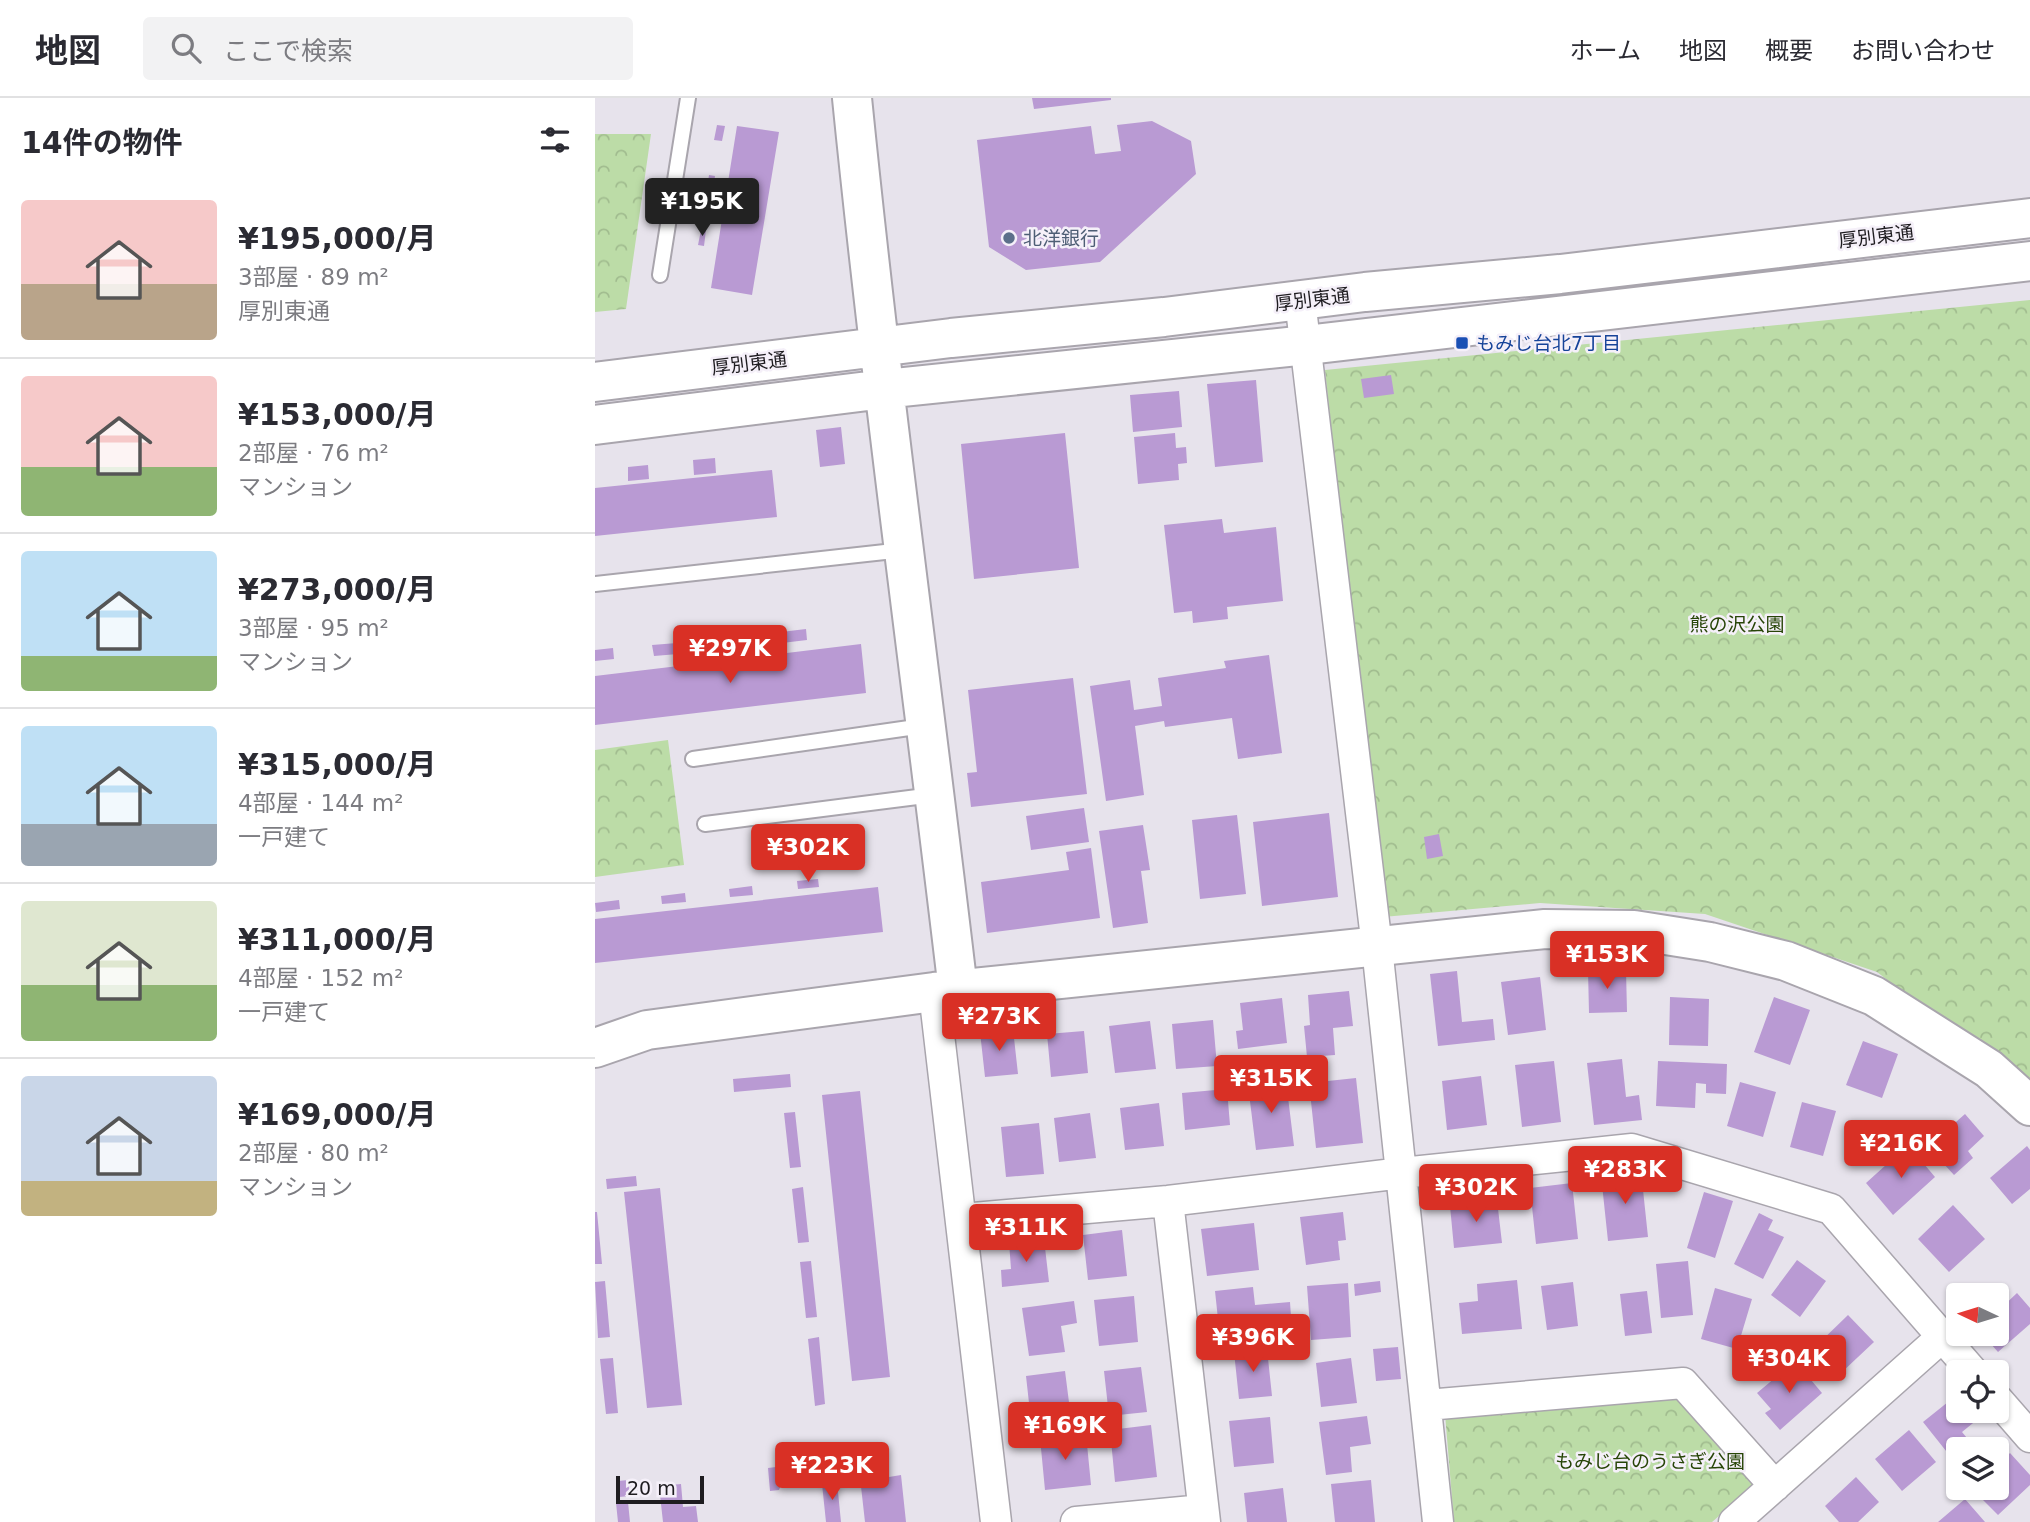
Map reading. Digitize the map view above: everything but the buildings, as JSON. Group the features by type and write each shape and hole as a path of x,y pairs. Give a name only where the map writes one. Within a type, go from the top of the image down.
{"street":[{"path":"852,98 903,550 935,795 962,1219 996,1522"},
{"name":"厚別東通","path":"595,382 879,347 1164,317 1365,292 1560,274 2030,218"},
{"path":"595,425 884,388 1307,345 2030,261"},
{"path":"1300,300 1377,947 1438,1522"},
{"path":"595,1048 647,1030 946,991 1545,929 1634,930 1710,942 1786,961 1874,996 1989,1069 2030,1106"},
{"path":"962,1219 1168,1201 1632,1149 1831,1209 1962,1360"},
{"path":"1076,1522 1204,1516 1168,1201"},
{"path":"1734,1522 1942,1337"},
{"path":"1427,1405 1683,1383 1775,1486"},
{"path":"2009,1413 2030,1437"}],"lane":[{"path":"660,275 688,98"},
{"path":"595,584 903,550"},
{"path":"692,759 927,725"},
{"path":"705,824 935,795"}],"green space":[{"path":"595,134 651,134 626,309 595,312"},
{"name":"熊の沢公園","path":"2030,300 2030,1090 1877,972 1705,914 1540,903 1383,917 1325,370"},
{"path":"668,740 684,865 595,877 595,750"},
{"name":"もみじ台のうさぎ公園","path":"1678,1398 1756,1484 1712,1522 1454,1522 1445,1414"}],"place":[{"name":"北洋銀行","path":"1009,238"},
{"name":"もみじ台北7丁目","path":"1462,343"}]}
